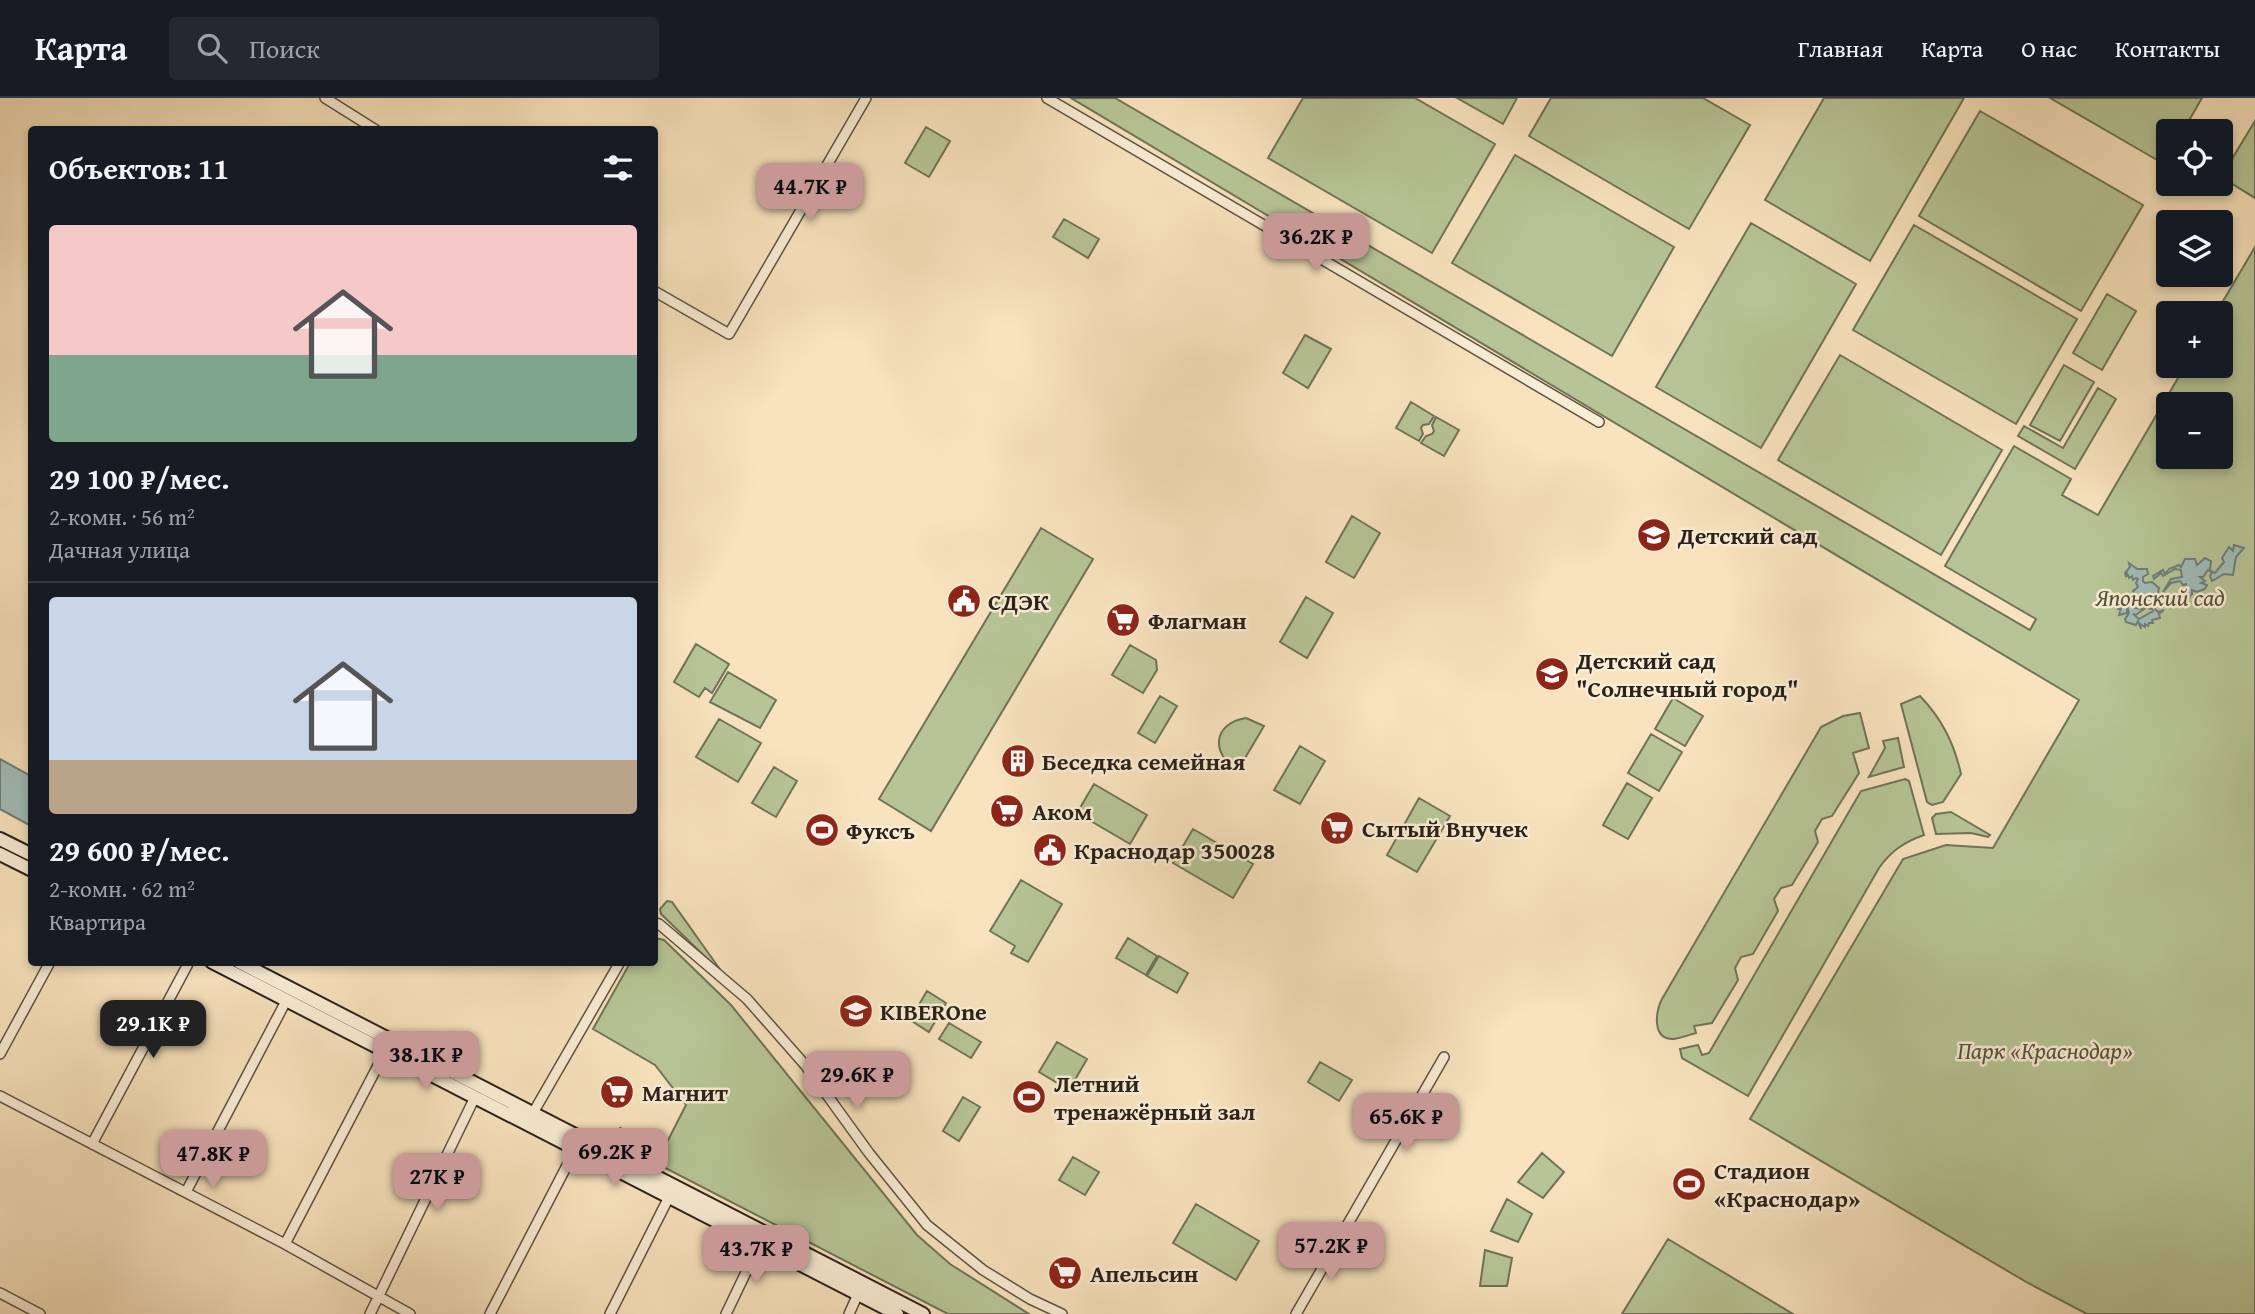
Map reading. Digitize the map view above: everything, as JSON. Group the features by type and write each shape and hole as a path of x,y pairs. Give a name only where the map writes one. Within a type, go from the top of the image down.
{"main road":[{"path":"0,839 28,853"},
{"path":"0,853 28,868"},
{"path":"220,966 897,1314"},
{"path":"247,966 923,1314"}],"street":[{"path":"325,98 370,126"},
{"path":"658,293 729,334 866,98"},
{"path":"1047,98 1599,422"},
{"path":"658,924 747,999 806,1066 869,1153 927,1225 983,1270 1030,1299 1062,1314"},
{"path":"0,1054 48,966"},
{"path":"92,1144 187,966"},
{"path":"533,1113 618,966"},
{"path":"186,1192 286,1001"},
{"path":"285,1244 385,1052"},
{"path":"1296,1314 1444,1057"},
{"path":"0,1096 285,1244 410,1314"},
{"path":"370,1314 475,1097"},
{"path":"490,1314 576,1148"},
{"path":"610,1314 669,1197"},
{"path":"726,1314 760,1243"},
{"path":"0,1293 40,1314"},
{"path":"849,1314 858,1294"}],"green space":[{"name":"Парк «Краснодар»","path":"1071,98 1115,98 2030,630 2036,619 1945,566 2014,446 2071,479 2062,495 2098,515 2156,416 2156,469 2233,469 2233,392 2170,392 2178,378 2233,378 2233,301 2223,301 2255,247 2255,1314 2087,1314 2028,1283 1750,1119 1903,859 1946,845 1993,848 2079,700"},
{"path":"1303,98 1415,98 1495,144 1432,253 1268,158"},
{"path":"1457,98 1517,98 1503,124"},
{"path":"1551,98 1703,98 1750,125 1689,229 1529,136"},
{"path":"1824,98 1964,98 1870,261 1765,200"},
{"path":"2050,98 2202,98 2190,119 2156,119 2156,159"},
{"path":"1980,111 2143,205 2081,311 1919,216"},
{"path":"2255,121 2255,198 2233,184 2233,157"},
{"path":"926,127 950,141 929,177 905,163"},
{"path":"1515,155 1674,247 1612,356 1452,263"},
{"path":"1064,219 1099,239 1088,258 1053,237"},
{"path":"1751,223 1856,284 1761,448 1656,387"},
{"path":"1914,225 2077,319 2016,424 1853,330"},
{"path":"2107,294 2136,311 2102,370 2073,353"},
{"path":"1305,335 1331,349 1308,388 1283,373"},
{"path":"1840,355 2002,450 1941,555 1778,460"},
{"path":"2064,365 2094,382 2060,441 2030,425"},
{"path":"2098,388 2116,399 2075,469 2018,436 2024,426 2063,448"},
{"path":"1411,402 1434,416 1429,424 1421,428 1423,434 1419,441 1396,428"},
{"path":"1436,417 1459,430 1444,456 1421,443 1434,431 1432,425"},
{"path":"1352,516 1380,533 1354,578 1326,562"},
{"path":"1041,528 1093,559 931,831 879,799"},
{"path":"1306,597 1333,613 1307,658 1280,642"},
{"path":"696,644 729,664 712,693 705,688 699,697 674,682"},
{"path":"1130,645 1156,660 1157,670 1143,693 1112,675"},
{"path":"728,672 776,700 760,728 710,702"},
{"path":"1160,696 1177,706 1155,743 1138,733"},
{"path":"1920,696 1946,732 1961,774 1943,802 1932,805 1927,802 1901,704"},
{"path":"1673,698 1703,716 1685,746 1655,729"},
{"path":"1860,713 1869,748 1853,753 1859,773 1832,816 1822,819 1815,831 1818,842 1792,885 1781,888 1774,899 1778,911 1753,954 1741,957 1735,968 1738,980 1712,1023 1694,1026 1696,1033 1674,1039 1662,1035 1657,1024 1662,999 1821,727 1843,716"},
{"path":"1246,718 1264,726 1238,770 1223,756 1219,740 1227,726"},
{"path":"719,719 761,743 738,782 696,757"},
{"path":"1651,734 1682,752 1659,791 1628,773"},
{"path":"1898,738 1904,767 1869,777 1885,748 1883,741"},
{"path":"1300,746 1325,761 1300,804 1274,790"},
{"path":"774,767 797,781 776,817 752,803"},
{"path":"1905,779 1909,781 1924,835 1898,848 1879,868 1748,1096 1682,1058 1680,1049 1698,1045 1702,1055 1709,1053 1861,791"},
{"path":"1627,783 1652,798 1628,839 1603,825"},
{"path":"1094,784 1147,815 1130,844 1077,813"},
{"path":"1419,798 1450,816 1417,872 1387,855"},
{"path":"1951,812 1990,835 1936,834 1932,818 1936,814"},
{"path":"1193,829 1253,864 1233,898 1173,863"},
{"path":"1021,880 1062,904 1028,962 1011,953 1015,946 990,931"},
{"path":"667,901 672,902 724,975 661,914 660,909"},
{"path":"1128,938 1157,956 1146,975 1116,958"},
{"path":"658,939 664,940 731,1005 917,1235 950,1264 1029,1314 948,1314 613,1141 620,1128 664,1148 686,1105 655,1065 593,1029 628,966 658,966"},
{"path":"1159,956 1188,973 1177,993 1147,976"},
{"path":"927,991 946,1003 929,1032 910,1020"},
{"path":"949,1023 981,1042 971,1058 939,1039"},
{"path":"1057,1042 1087,1059 1069,1090 1039,1072"},
{"path":"1320,1062 1352,1080 1339,1101 1308,1082"},
{"path":"963,1097 980,1107 959,1141 943,1131"},
{"path":"1542,1153 1564,1172 1543,1198 1518,1182"},
{"path":"1073,1157 1099,1172 1085,1195 1059,1180"},
{"path":"1507,1199 1532,1214 1518,1242 1491,1231"},
{"path":"1196,1204 1259,1241 1236,1280 1173,1243"},
{"path":"1668,1239 1793,1314 1622,1314"},
{"path":"1485,1250 1512,1258 1507,1286 1480,1286"}],"water":[{"path":"2234,545 2244,548 2236,557 2233,575 2224,574 2212,581 2212,572 2208,570 2200,577 2205,581 2201,583 2207,585 2205,589 2197,592 2192,590 2187,599 2186,584 2183,585 2180,581 2171,583 2163,592 2171,579 2182,577 2181,570 2175,569 2163,576 2161,573 2154,579 2153,576 2163,570 2165,574 2169,569 2179,565 2181,567 2185,559 2195,559 2197,565 2205,558 2211,561 2210,570 2215,573 2224,562 2222,558 2229,547 2233,551"},
{"path":"2129,563 2137,569 2147,569 2148,574 2143,577 2143,581 2152,582 2159,588 2158,593 2151,597 2151,605 2158,612 2164,610 2159,614 2160,618 2152,620 2153,623 2148,626 2140,624 2141,629 2138,621 2136,625 2126,622 2129,613 2127,605 2127,613 2119,615 2121,608 2118,609 2115,605 2115,602 2117,604 2124,599 2135,608 2144,609 2136,615 2133,614 2139,619 2153,611 2143,607 2144,602 2141,607 2133,604 2136,595 2133,591 2138,587 2138,579 2133,580 2132,576 2129,578 2127,573 2126,577"},
{"path":"0,759 28,774 28,824 0,809"}],"place":[{"name":"Детский сад","path":"1654,535"},
{"name":"СДЭК","path":"964,601"},
{"name":"Флагман","path":"1123,620"},
{"name":"Детский сад \"Солнечный город\"","path":"1552,674"},
{"name":"Беседка семейная","path":"1018,761"},
{"name":"Аком","path":"1007,811"},
{"name":"Сытый Внучек","path":"1337,828"},
{"name":"Фуксъ","path":"822,830"},
{"name":"Краснодар 350028","path":"1050,850"},
{"name":"KIBEROne","path":"856,1011"},
{"name":"Магнит","path":"617,1092"},
{"name":"Летний тренажёрный зал","path":"1029,1097"},
{"name":"Стадион «Краснодар»","path":"1689,1184"},
{"name":"Апельсин","path":"1065,1273"}],"park label":[{"name":"Японский сад","path":"2160,597"}]}
